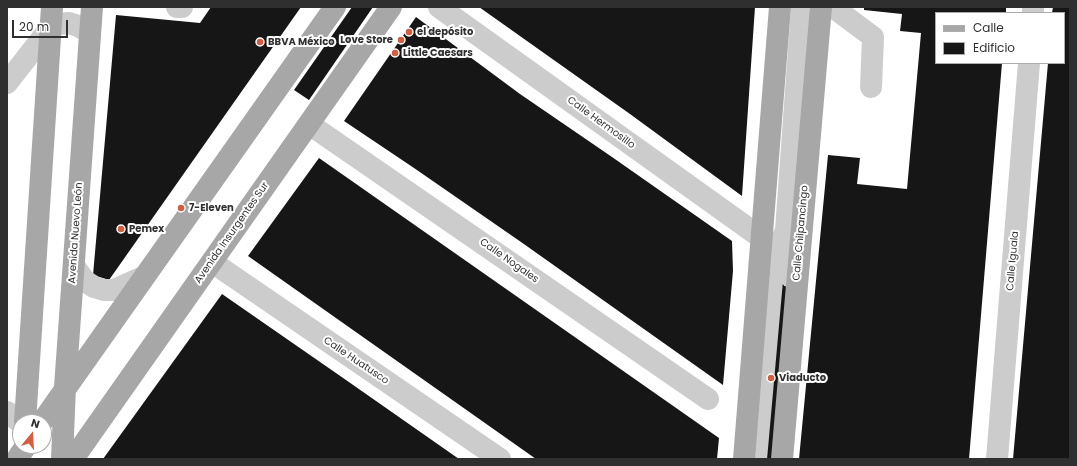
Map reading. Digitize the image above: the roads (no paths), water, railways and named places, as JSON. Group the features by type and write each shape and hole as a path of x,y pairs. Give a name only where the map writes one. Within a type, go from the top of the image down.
{"main road":[{"name":"Avenida Nuevo León","path":"62,459 65,387 92,7"},
{"path":"47,414 335,7"},
{"name":"Avenida Insurgentes Sur","path":"73,459 391,7"},
{"path":"744,459 763,239 780,7"},
{"name":"Calle Chilpancingo","path":"782,459 821,7"},
{"path":"26,414 51,18"}],"street":[{"path":"177,7 182,7"},
{"name":"Calle Hermosillo","path":"439,7 763,239"},
{"path":"774,459 792,260 786,230 802,7"},
{"path":"826,7 834,8 873,37 871,87"},
{"path":"7,83 51,18 60,24 69,23 90,33"},
{"name":"Calle Iguala","path":"998,459 1029,64"},
{"name":"Calle Nogales","path":"309,124 708,399"},
{"path":"756,459 774,258 786,230"},
{"name":"Calle Huatusco","path":"212,262 500,459"},
{"path":"74,266 85,281 94,287 104,290 114,290 143,277"}],"place":[{"name":"el depósito","path":"409,32"},
{"name":"Love Store","path":"401,40"},
{"name":"BBVA México","path":"260,42"},
{"name":"Little Caesars","path":"395,53"},
{"name":"7-Eleven","path":"181,208"},
{"name":"Pemex","path":"121,229"},
{"name":"Viaducto","path":"771,378"}]}
